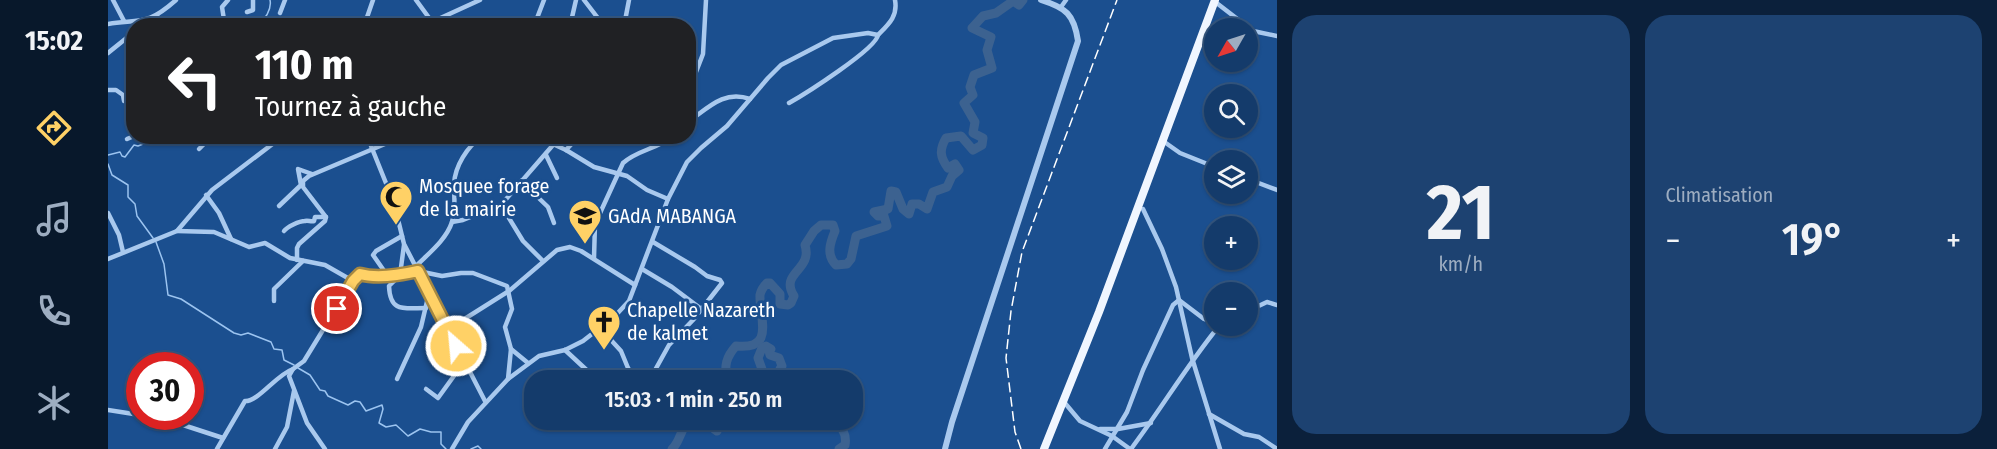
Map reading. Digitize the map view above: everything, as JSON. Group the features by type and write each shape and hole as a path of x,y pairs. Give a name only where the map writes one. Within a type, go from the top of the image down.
{"main road":[{"path":"1044,449 1064,402 1214,1"}],"street":[{"path":"108,24 124,21 113,0"},
{"path":"155,18 176,0"},
{"path":"224,18 222,7 228,0"},
{"path":"247,12 253,10 253,0"},
{"path":"280,13 285,0"},
{"path":"416,0 430,18"},
{"path":"422,8 424,0"},
{"path":"444,18 480,0"},
{"path":"537,18 544,0"},
{"path":"572,18 576,0"},
{"path":"584,0 598,18"},
{"path":"626,18 629,0"},
{"path":"696,72 703,54 706,0"},
{"path":"789,104 816,88 878,40 878,35 892,22 896,11 895,0"},
{"path":"945,449 1078,41 1070,15 1061,7 1041,0"},
{"path":"1061,7 1066,0"},
{"path":"366,18 370,1"},
{"path":"1214,1 1253,31 1277,36"},
{"path":"452,449 468,422 508,379 539,356 565,350 583,341 629,301 668,199 687,162 727,126 781,65 833,38 868,33 878,35"},
{"path":"108,53 126,38"},
{"path":"108,90 116,90 123,95 124,101"},
{"path":"696,117 730,95 750,99"},
{"path":"1162,141 1180,153 1204,162"},
{"path":"199,149 204,144"},
{"path":"177,231 206,195 273,144"},
{"path":"371,144 394,203 404,244 486,401"},
{"path":"326,217 303,187 303,181 312,174 385,144"},
{"path":"217,449 245,401 254,399 277,377 304,361 353,281 360,274 369,277 400,275 417,268 445,235 452,222 454,182 458,165 474,144"},
{"path":"566,150 572,144"},
{"path":"594,258 595,224 623,163 629,157 664,144"},
{"path":"452,222 501,205 553,145 594,167 619,173 668,199"},
{"path":"546,155 557,178"},
{"path":"279,206 302,185 298,169 312,174"},
{"path":"521,181 548,207 554,223"},
{"path":"1258,183 1277,190"},
{"path":"206,195 219,213 231,239"},
{"path":"501,205 523,241 543,261"},
{"path":"1143,209 1162,249 1179,300 1192,358 1220,449"},
{"path":"108,213 119,235 123,252"},
{"path":"284,231 287,227 304,221 310,223 315,217 326,217"},
{"path":"274,301 274,289 296,267 299,244 325,221 326,217"},
{"path":"108,257 177,231 214,232 249,247 265,243 298,260 325,265 353,281"},
{"path":"387,275 373,255 376,250 402,236"},
{"path":"653,242 706,276 722,281 693,320 669,345 655,370"},
{"path":"404,244 400,275 389,286 392,303 398,308 426,308"},
{"path":"447,330 509,291 558,250 570,247 594,258 635,285"},
{"path":"417,268 442,276 473,273 504,284 509,291 512,309 505,327 511,349 508,379"},
{"path":"642,269 672,287 700,309"},
{"path":"397,379 421,327 429,293"},
{"path":"1179,300 1204,318"},
{"path":"1105,449 1127,412 1158,335 1173,305 1179,300"},
{"path":"1258,307 1267,302 1277,305"},
{"path":"600,328 615,342 630,370"},
{"path":"1064,402 1080,421 1112,436 1130,449 1150,423 1192,358 1211,336"},
{"path":"511,349 528,363"},
{"path":"565,350 587,370"},
{"path":"426,389 438,398 464,362"},
{"path":"295,367 289,376 294,391 307,423 325,449"},
{"path":"275,449 287,427 294,391"},
{"path":"108,410 126,413"},
{"path":"1209,414 1244,434 1259,437 1277,449"},
{"path":"1098,429 1118,429 1150,423"},
{"path":"198,430 223,438"}],"waterway":[{"path":"265,18 270,7 270,0"},
{"path":"726,370 728,358 736,346 748,346 761,338 763,322 760,295 765,285 770,283 780,294 780,304 791,303 794,296 790,288 791,282 805,261 805,245 814,231 821,225 833,225 835,231 830,244 831,257 836,265 847,264 851,259 856,236 887,226 884,216 878,216 874,212 888,209 891,191 896,192 903,209 909,214 912,204 919,204 927,209 933,192 947,187 952,176 959,170 955,164 948,168 943,160 941,150 946,138 961,136 973,150 982,145 983,138 973,133 975,122 964,103 973,95 970,87 974,75 992,68 987,50 991,37 972,28 983,16 996,13 1013,1 1019,5 1023,0"},
{"path":"108,155 120,152 125,157 134,145 143,144"},
{"path":"108,164 112,175 128,185 128,197 135,204 137,216 153,238"},
{"path":"156,242 164,264 168,295 181,299 234,333 241,335 248,333 271,342 274,349 282,350 284,360 294,365"},
{"path":"762,370 758,358 762,348 766,346 771,349 770,355 779,358 782,366 780,370"},
{"path":"298,368 310,375 320,390 325,391 328,396 348,405 355,401 360,402 366,411 382,405 379,423 386,427 396,425 408,436 420,429 441,432 441,444 446,449"},
{"path":"672,449 683,430"},
{"path":"839,449 845,445 842,430"},
{"path":"471,449 478,446 481,449"}],"railway":[{"path":"1021,449 1015,432 1006,358 1011,311 1022,252 1117,0"}],"place":[{"name":"Mosquee forage de la mairie","path":"396,226"},
{"name":"GAdA MABANGA","path":"585,245"},
{"name":"Chapelle Nazareth de kalmet","path":"604,351"}],"route":[{"path":"337,309 356,276 360,274 369,277 418,271 456,346"}]}
